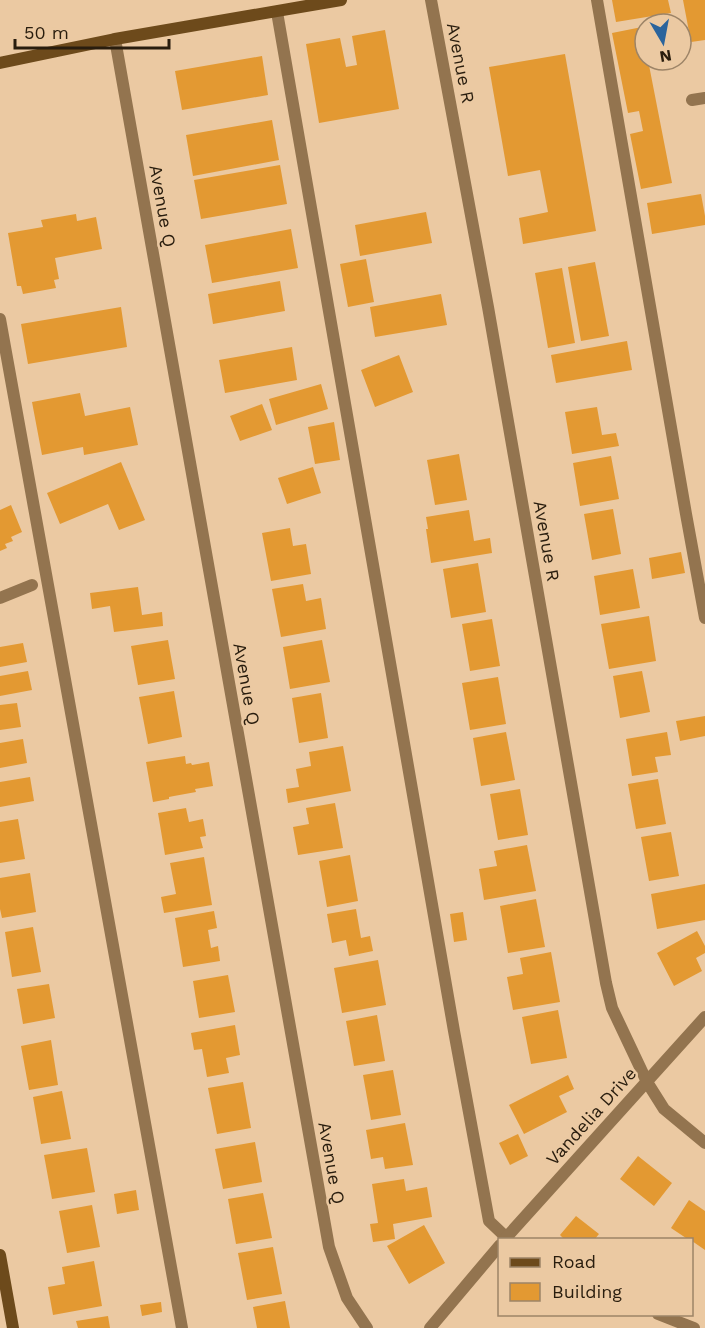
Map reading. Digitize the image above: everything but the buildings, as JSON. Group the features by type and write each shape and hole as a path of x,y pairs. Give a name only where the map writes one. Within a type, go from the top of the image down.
{"street":[{"path":"0,63 115,39 341,0"},
{"name":"Avenue R","path":"431,0 488,307 606,983 612,1008 647,1082 664,1109 705,1143"},
{"path":"597,0 705,618"},
{"path":"278,12 452,1020 489,1221 503,1238"},
{"name":"Avenue Q","path":"115,39 329,1247 347,1298 367,1328"},
{"path":"692,100 705,98"},
{"path":"0,319 182,1328"},
{"path":"0,598 32,585"},
{"name":"Vandelia Drive","path":"507,1238 705,1017"},
{"name":"Vandelia Drive","path":"430,1328 498,1248"},
{"path":"0,1255 4,1304 13,1328"},
{"path":"663,1316 694,1328"}]}
